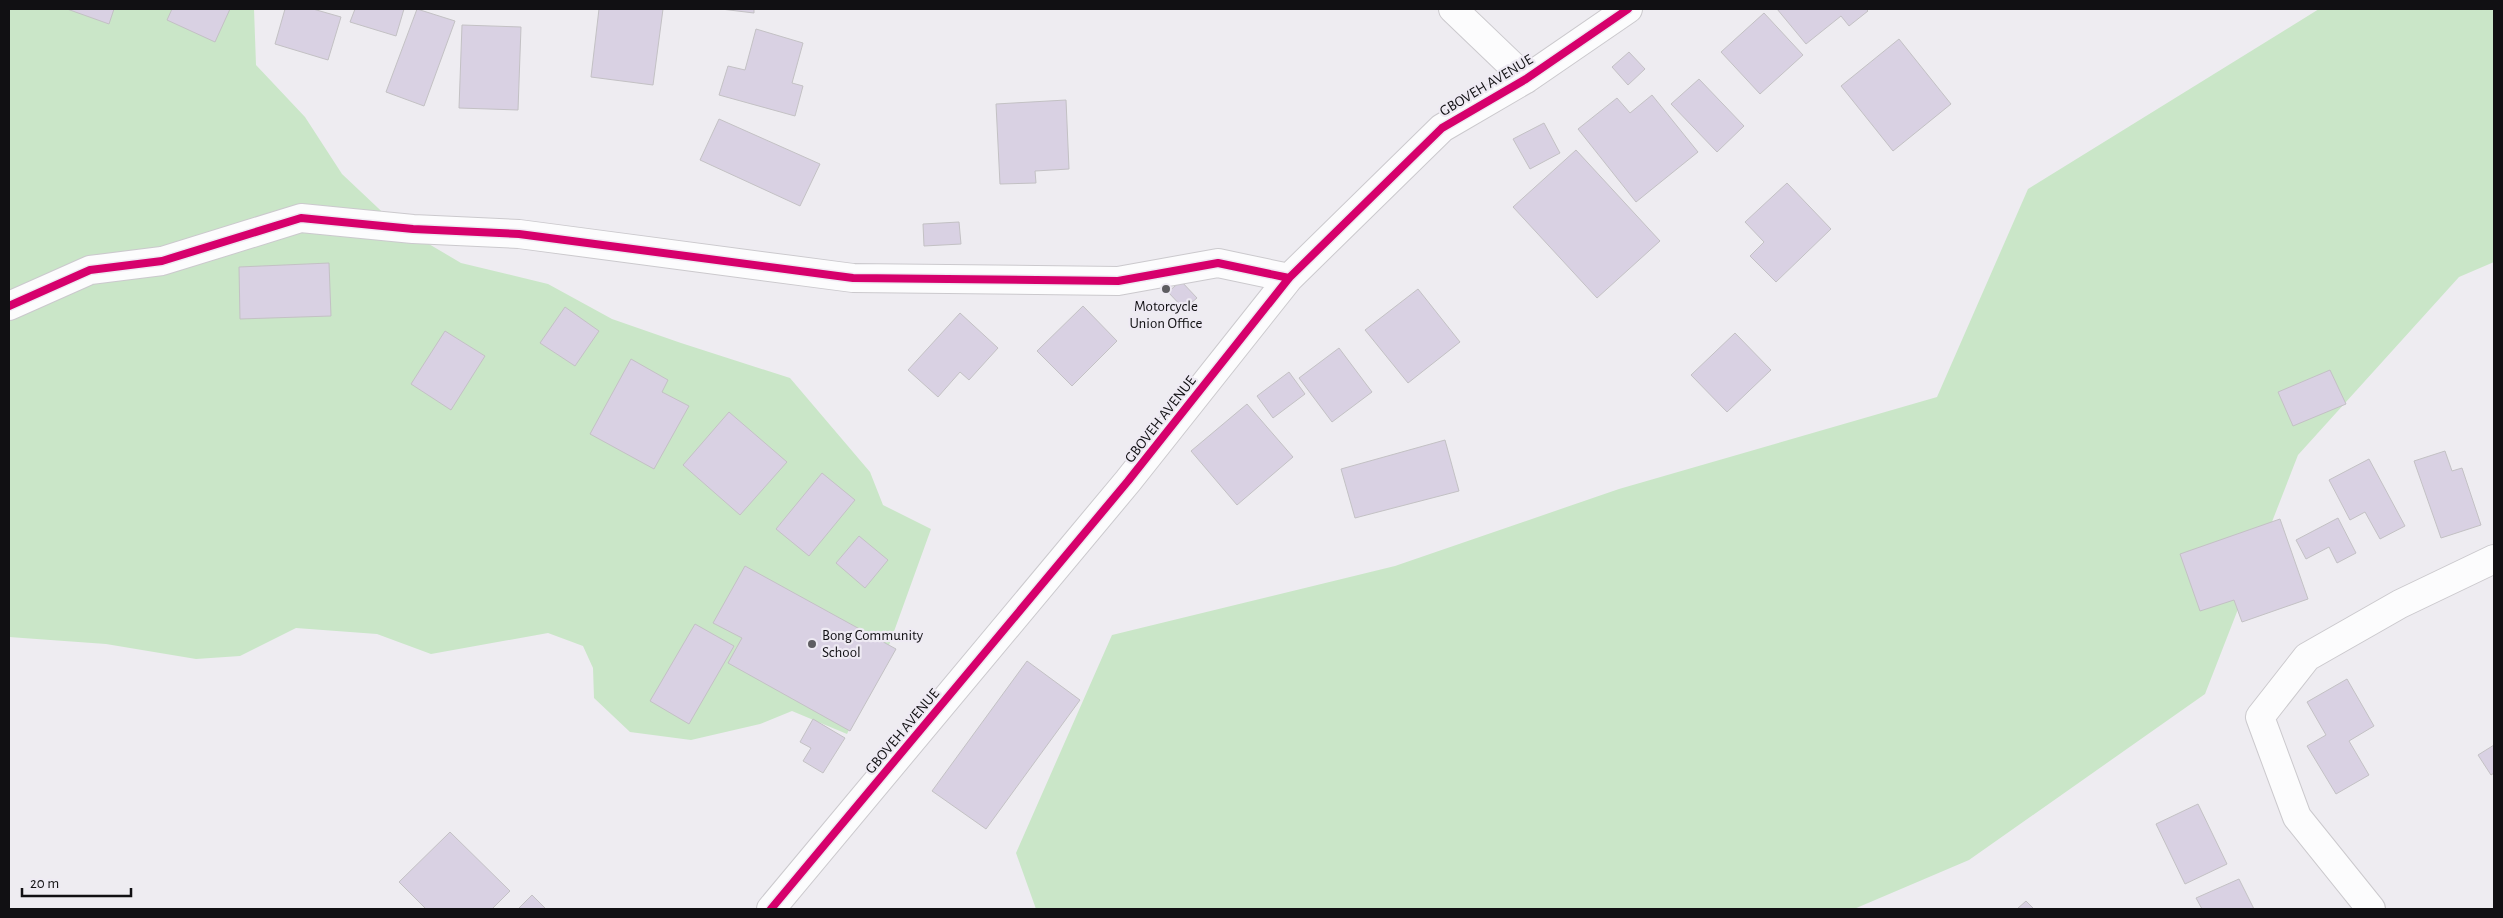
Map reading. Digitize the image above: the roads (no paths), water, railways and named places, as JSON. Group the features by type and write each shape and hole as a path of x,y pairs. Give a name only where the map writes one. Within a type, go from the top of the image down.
{"street":[{"path":"1453,9 1526,79"},
{"name":"GBOVEH AVENUE","path":"771,909 1128,482 1290,278 1442,128 1526,79 1628,9"},
{"path":"9,306 90,270 162,261 300,218 413,229 519,234 853,278 1118,281 1218,263 1290,278"},
{"path":"2371,909 2297,817 2260,717 2307,657 2400,604 2494,559"}],"place":[{"name":"Motorcycle Union Office","path":"1166,289"},
{"name":"Bong Community School","path":"812,644"}]}
